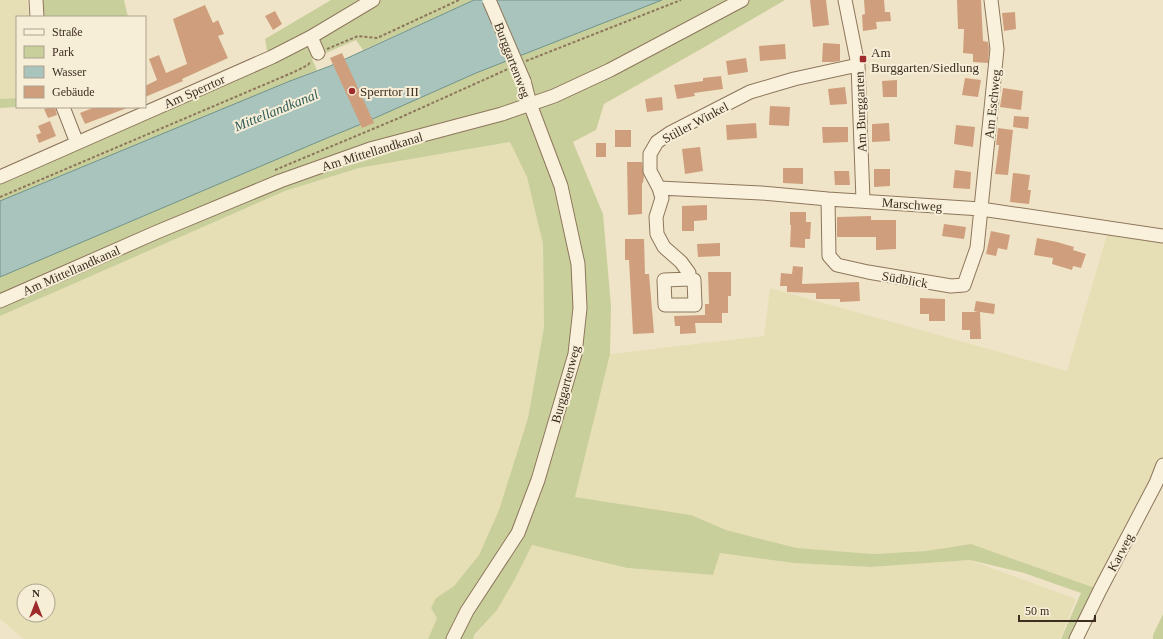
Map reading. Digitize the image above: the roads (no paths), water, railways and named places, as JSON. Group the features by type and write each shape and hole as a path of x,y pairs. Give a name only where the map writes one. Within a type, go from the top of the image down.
{"street":[{"path":"36,0 38,16"},
{"name":"Am Sperrtor","path":"0,177 272,57 311,37 373,0"},
{"name":"Burggartenweg","path":"453,639 466,611 518,533 538,480 575,354 580,308 578,264 561,186 530,104 524,82 489,0"},
{"name":"Am Mittellandkanal","path":"0,301 157,232 280,181 370,149 502,114 554,96 610,70 742,0"},
{"name":"Am Burggarten","path":"845,0 858,65 863,200"},
{"name":"Am Eschweg","path":"981,209 997,49 991,0"},
{"path":"311,37 318,53"},
{"name":"Stiller Winkel","path":"689,279 689,273 681,262 664,247 657,234 656,217 662,198 659,188 650,171 650,154 657,142 670,133 750,92 794,79 858,65"},
{"path":"63,108 76,143"},
{"name":"Marschweg","path":"659,188 761,193 981,209 1163,236"},
{"name":"Südblick","path":"828,199 828,256 837,265 868,272 951,286 964,285 977,248 981,209"},
{"name":"Karweg","path":"1076,639 1156,483 1163,465"}],"water":[{"name":"Mittellandkanal","path":"474,0 662,0 476,73 359,125 0,277 0,201 290,81 330,66"}],"place":[{"name":"Am Burggarten/Siedlung","path":"863,59"},
{"name":"Sperrtor III","path":"352,91"}]}
